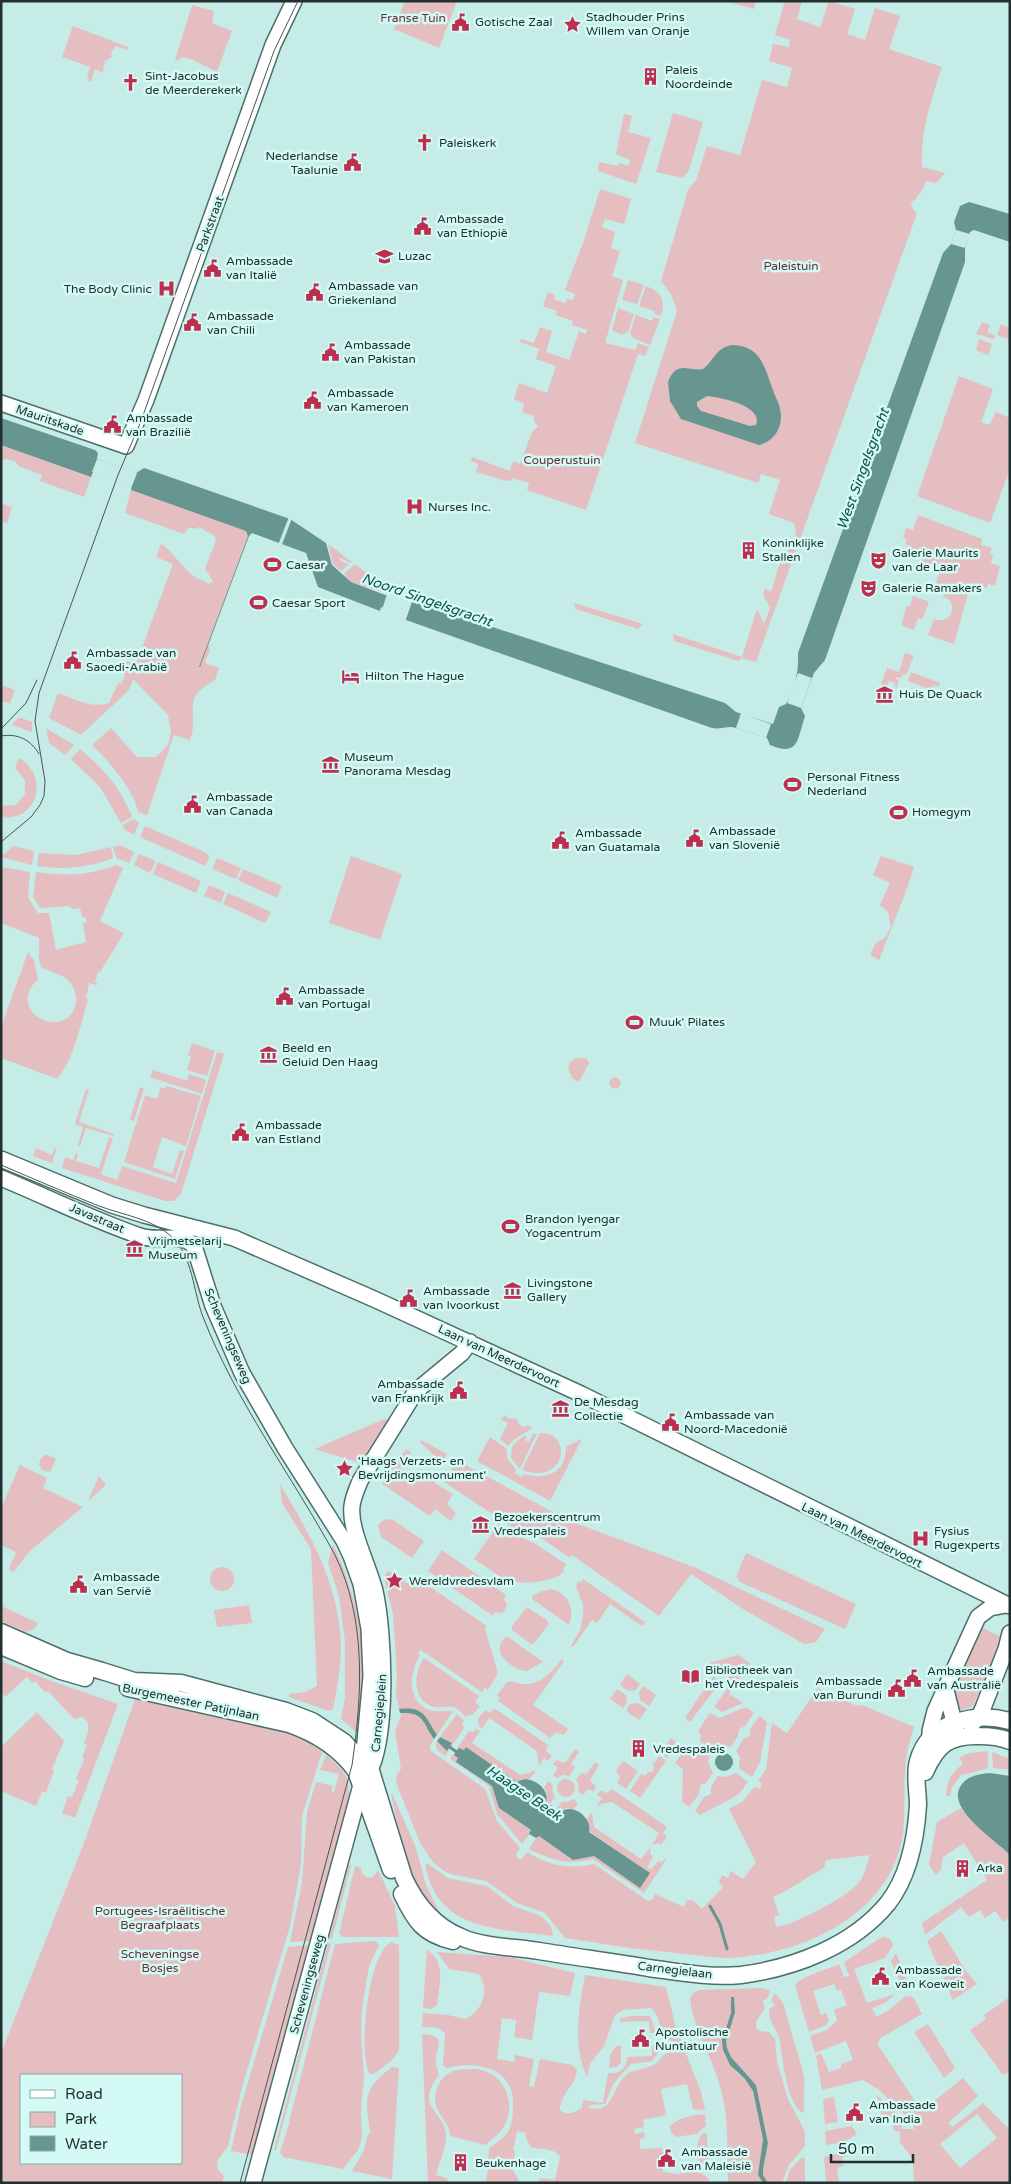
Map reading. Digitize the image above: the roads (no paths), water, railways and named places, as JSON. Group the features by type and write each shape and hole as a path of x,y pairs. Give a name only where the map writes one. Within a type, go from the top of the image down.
{"main road":[{"name":"Burgemeester Patijnlaan","path":"1,1632 67,1661 134,1681 181,1683 299,1715 331,1732 349,1746 367,1766"},
{"name":"Burgemeester Patijnlaan","path":"1,1646 61,1671 86,1678 258,1716 300,1728 314,1735 347,1759 356,1771 361,1785"},
{"name":"Carnegielaan","path":"917,1787 934,1753 958,1731 965,1718 998,1717 1010,1721"},
{"name":"Carnegielaan","path":"361,1785 395,1880 418,1924 426,1930 443,1938 712,1976 739,1975 777,1968 796,1962 846,1939 889,1901 906,1869 913,1844 917,1813 916,1771 918,1760 930,1740 958,1731"},
{"path":"958,1731 992,1736 1010,1741"},
{"name":"Carnegielaan","path":"367,1766 404,1878 411,1893 429,1916 441,1926 461,1938 473,1941"}],"street":[{"name":"Parkstraat","path":"126,446 146,400 273,46 294,1"},
{"name":"Mauritskade","path":"1,403 126,446"},
{"name":"Javastraat","path":"1,1159 112,1205 196,1228"},
{"name":"Javastraat","path":"1,1178 142,1237 183,1238 189,1240 194,1246"},
{"name":"Laan van Meerdervoort","path":"196,1228 234,1238 470,1342 581,1394 1009,1608"},
{"name":"Scheveningseweg","path":"194,1246 213,1306 242,1373 285,1448"},
{"name":"Carnegieplein","path":"367,1766 376,1753 382,1703 384,1651 375,1590 353,1524 352,1506 360,1481 416,1391 462,1353 470,1342"},
{"name":"Carnegieplein","path":"285,1448 344,1541 361,1584 368,1614 371,1676 367,1766 361,1785"},
{"name":"Carnegielaan","path":"930,1740 930,1730 935,1711 978,1617 990,1608 1009,1608"},
{"path":"979,1717 1008,1647 1010,1633"},
{"path":"946,1690 958,1731"},
{"name":"Scheveningseweg","path":"253,2183 361,1785"}],"water":[{"path":"969,202 1010,214 1010,242 974,230 970,232 965,249 965,262 825,660 814,673 801,708 805,716 798,739 792,747 787,749 770,745 767,738 736,728 712,728 406,620 405,616 381,607 380,611 318,587 306,553 252,533 249,536 199,667 248,536 246,531 131,490 132,485 93,472 91,477 1,445 1,418 95,450 98,453 97,459 136,473 144,468 290,519 326,543 332,565 351,582 409,604 413,601 725,703 736,712 773,724 779,707 786,704 792,692 797,673 798,653 943,253 951,244 956,230 954,222 960,206"},
{"path":"732,345 750,349 760,359 767,373 779,404 781,421 777,432 765,443 759,445 681,419 670,401 668,382 675,371 684,368 703,369 718,352","holes":["707,396 747,408 757,418 756,425 750,426 701,411 697,406 697,402"]},
{"path":"399,1709 414,1709 423,1714 437,1735 434,1739 419,1716 400,1713"},
{"path":"440,1737 452,1743 447,1751 437,1741"},
{"path":"466,1747 517,1782 527,1779 538,1783 545,1792 546,1802 561,1812 571,1809 581,1813 588,1822 589,1832 650,1873 640,1888 594,1856 573,1860 539,1836 536,1838 529,1834 531,1830 499,1808 492,1786 456,1762 458,1758 454,1755 459,1748 464,1750"},
{"path":"720,1753 728,1753 733,1758 731,1769 720,1771 715,1766 715,1758"},
{"path":"990,1773 1010,1776 1010,1855 966,1815 960,1805 958,1796 963,1783 977,1775"},
{"path":"731,1997 734,1997 735,2013 726,2041 727,2048 731,2057 756,2085 768,2143 763,2175 768,2183 763,2183 758,2175 763,2139 753,2091 745,2079 730,2065 723,2050 722,2040 731,2013"}],"waterway":[{"name":"Haagse Beek","path":"447,1745 458,1753"},
{"name":"Haagse Beek","path":"710,1906 720,1924 727,1949"}],"tram line":[{"path":"1,842 31,817 44,796 45,781 35,721 39,693 118,475 141,421 274,51 298,1"},
{"path":"1,729 26,703 37,680"},
{"path":"1,736 13,736 28,741 39,754"},
{"path":"1,1165 99,1206 156,1226 172,1237 179,1245 192,1275 203,1317 216,1348 248,1409 335,1555 353,1606 359,1658 359,1685 352,1765 240,2183"}],"place":[{"name":"Gotische Zaal","path":"461,22"},
{"name":"Stadhouder Prins Willem van Oranje","path":"572,24"},
{"name":"Paleis Noordeinde","path":"651,77"},
{"name":"Sint-Jacobus de Meerderekerk","path":"131,83"},
{"name":"Paleiskerk","path":"425,143"},
{"name":"Nederlandse Taalunie","path":"352,163"},
{"name":"Ambassade van Ethiopië","path":"423,226"},
{"name":"Luzac","path":"384,256"},
{"name":"Ambassade van Italië","path":"212,268"},
{"name":"The Body Clinic","path":"166,289"},
{"name":"Ambassade van Griekenland","path":"314,293"},
{"name":"Ambassade van Chili","path":"193,323"},
{"name":"Ambassade van Pakistan","path":"330,352"},
{"name":"Ambassade van Kameroen","path":"313,400"},
{"name":"Ambassade van Brazilië","path":"112,425"},
{"name":"Nurses Inc.","path":"414,507"},
{"name":"Koninklijke Stallen","path":"748,550"},
{"name":"Galerie Maurits van de Laar","path":"878,560"},
{"name":"Caesar","path":"272,565"},
{"name":"Galerie Ramakers","path":"868,588"},
{"name":"Caesar Sport","path":"258,603"},
{"name":"Ambassade van Saoedi-Arabië","path":"72,660"},
{"name":"Hilton The Hague","path":"351,676"},
{"name":"Huis De Quack","path":"885,694"},
{"name":"Museum Panorama Mesdag","path":"330,764"},
{"name":"Personal Fitness Nederland","path":"793,784"},
{"name":"Ambassade van Canada","path":"192,804"},
{"name":"Homegym","path":"898,812"},
{"name":"Ambassade van Slovenië","path":"695,838"},
{"name":"Ambassade van Guatamala","path":"561,840"},
{"name":"Ambassade van Portugal","path":"284,997"},
{"name":"Muuk' Pilates","path":"635,1022"},
{"name":"Beeld en Geluid Den Haag","path":"268,1055"},
{"name":"Ambassade van Estland","path":"241,1132"},
{"name":"Brandon Iyengar Yogacentrum","path":"511,1226"},
{"name":"Vrijmetselarij Museum","path":"134,1248"},
{"name":"Livingstone Gallery","path":"513,1290"},
{"name":"Ambassade van Ivoorkust","path":"409,1298"},
{"name":"Ambassade van Frankrijk","path":"458,1391"},
{"name":"De Mesdag Collectie","path":"560,1409"},
{"name":"Ambassade van Noord-Macedonië","path":"670,1422"},
{"name":"'Haags Verzets- en Bevrijdingsmonument'","path":"344,1468"},
{"name":"Bezoekerscentrum Vredespaleis","path":"480,1524"},
{"name":"Fysius Rugexperts","path":"920,1538"},
{"name":"Wereldvredesvlam","path":"395,1581"},
{"name":"Ambassade van Servië","path":"79,1584"},
{"name":"Bibliotheek van het Vredespaleis","path":"691,1677"},
{"name":"Ambassade van Australië","path":"913,1678"},
{"name":"Ambassade van Burundi","path":"896,1688"},
{"name":"Vredespaleis","path":"639,1749"},
{"name":"Arka","path":"962,1868"},
{"name":"Ambassade van Koeweit","path":"881,1977"},
{"name":"Apostolische Nuntiatuur","path":"641,2039"},
{"name":"Ambassade van India","path":"855,2112"},
{"name":"Ambassade van Maleisië","path":"667,2159"},
{"name":"Beukenhage","path":"461,2163"}],"park label":[{"name":"Franse Tuin","path":"413,18"},
{"name":"Paleistuin","path":"791,266"},
{"name":"Couperustuin","path":"562,460"},
{"name":"Portugees-Israëlitische Begraafplaats","path":"160,1918"},
{"name":"Scheveningse Bosjes","path":"160,1961"}],"water label":[{"name":"West Singelsgracht","path":"863,469"},
{"name":"Noord Singelsgracht","path":"427,600"}]}
